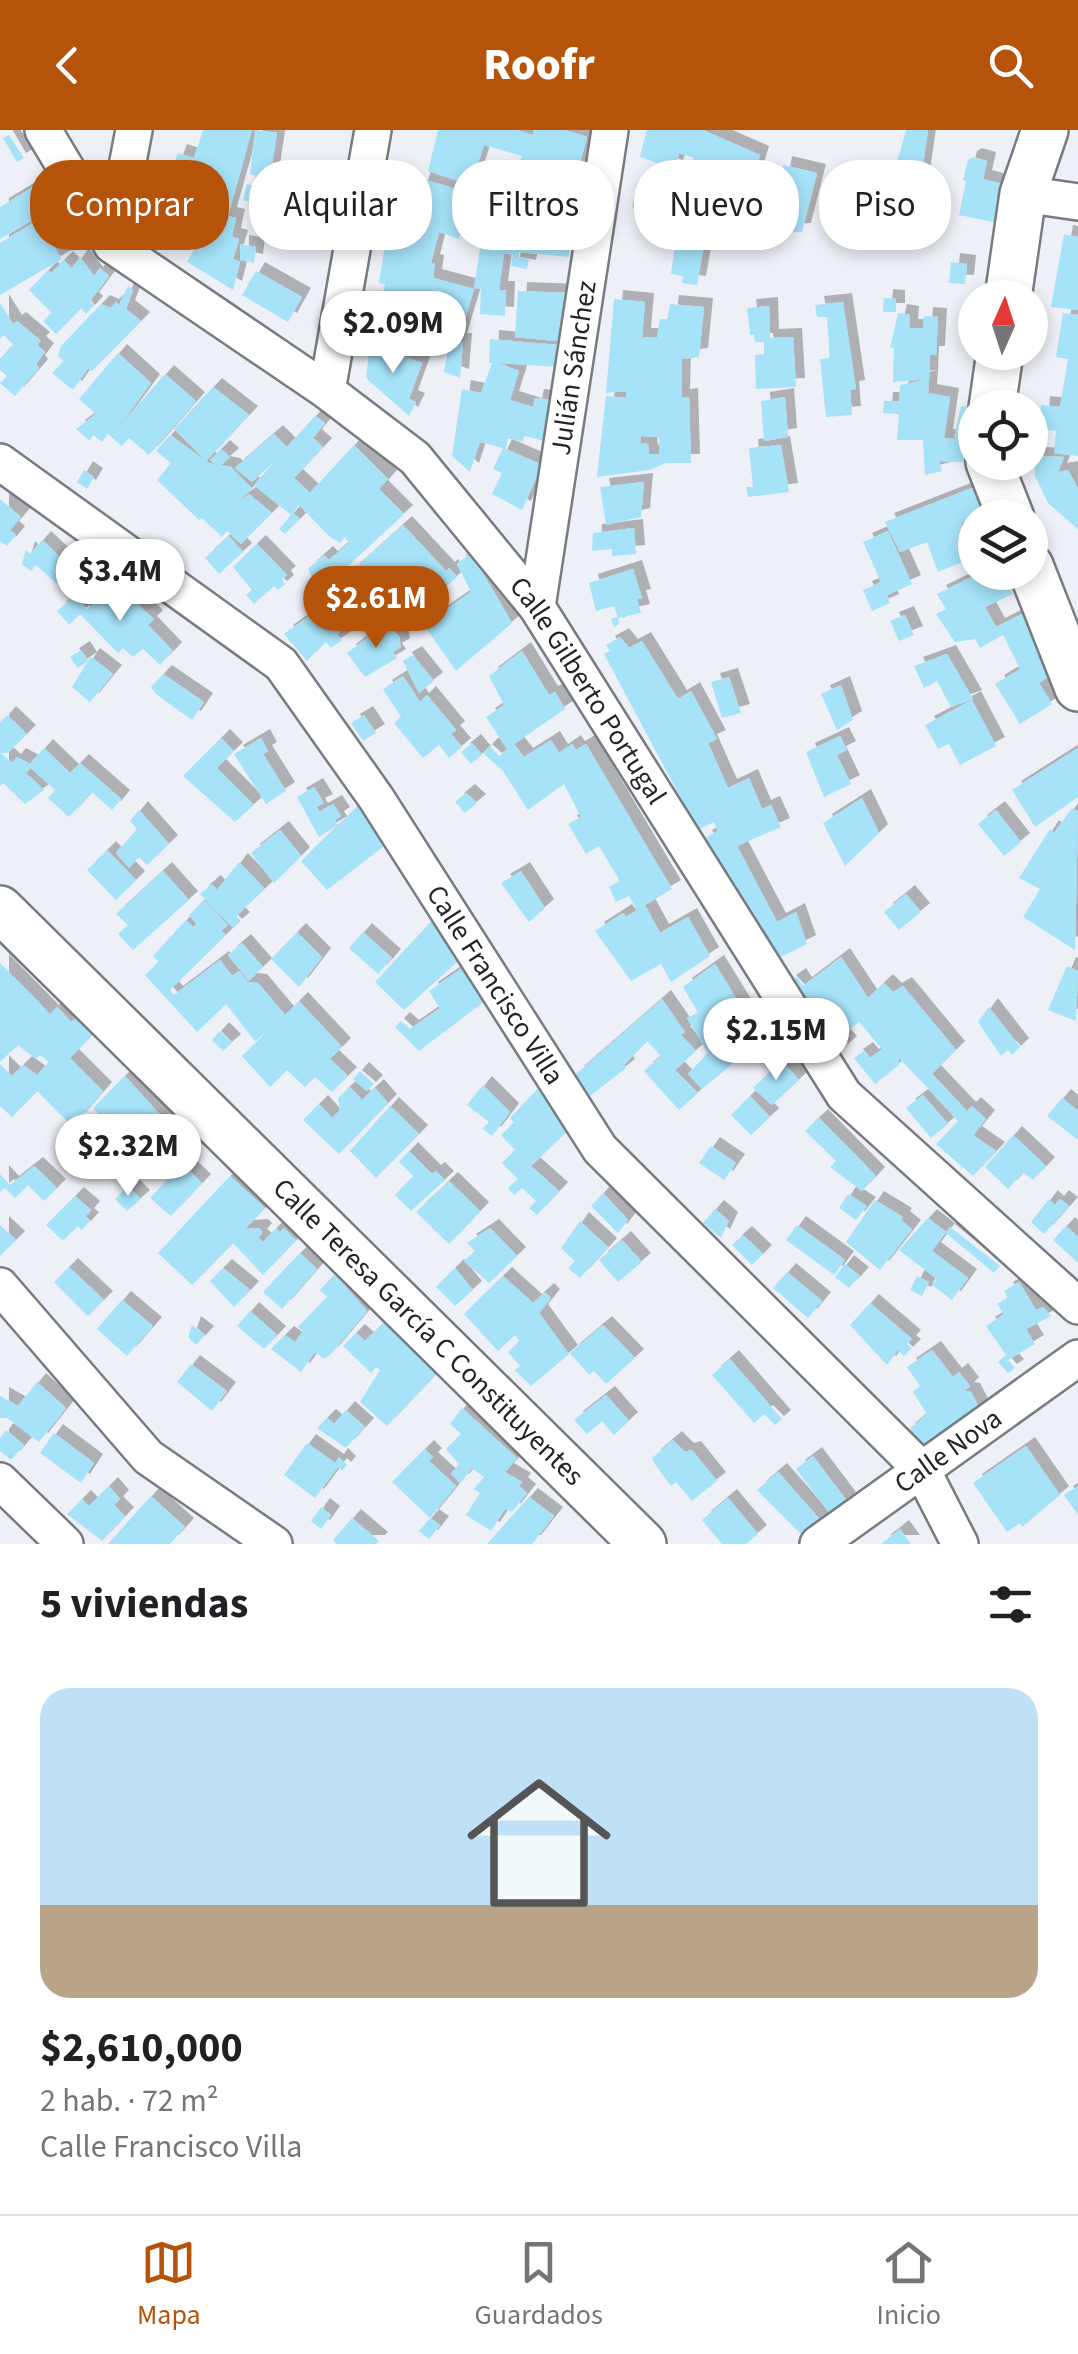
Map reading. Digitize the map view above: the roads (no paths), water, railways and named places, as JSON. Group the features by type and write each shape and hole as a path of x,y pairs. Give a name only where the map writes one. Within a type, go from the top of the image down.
{"street":[{"name":"Calle Gilberto Portugal","path":"42,130 60,160"},
{"path":"128,160 134,130"},
{"path":"327,391 373,130"},
{"name":"Julián Sánchez","path":"537,607 610,130"},
{"path":"1011,280 1023,194 1045,130"},
{"path":"1023,194 1078,202"},
{"name":"Calle Gilberto Portugal","path":"121,250 327,391 416,458 537,607 844,1095 1078,1306"},
{"name":"Calle Francisco Villa","path":"0,462 281,664 376,798 600,1148 922,1470 960,1544"},
{"path":"1039,590 1078,688"},
{"name":"Calle Teresa García C Constituyentes","path":"0,909 643,1544"},
{"path":"0,1286 148,1457 274,1544"},
{"name":"Calle Nova","path":"818,1544 1078,1358"},
{"path":"0,1481 65,1544"}]}
